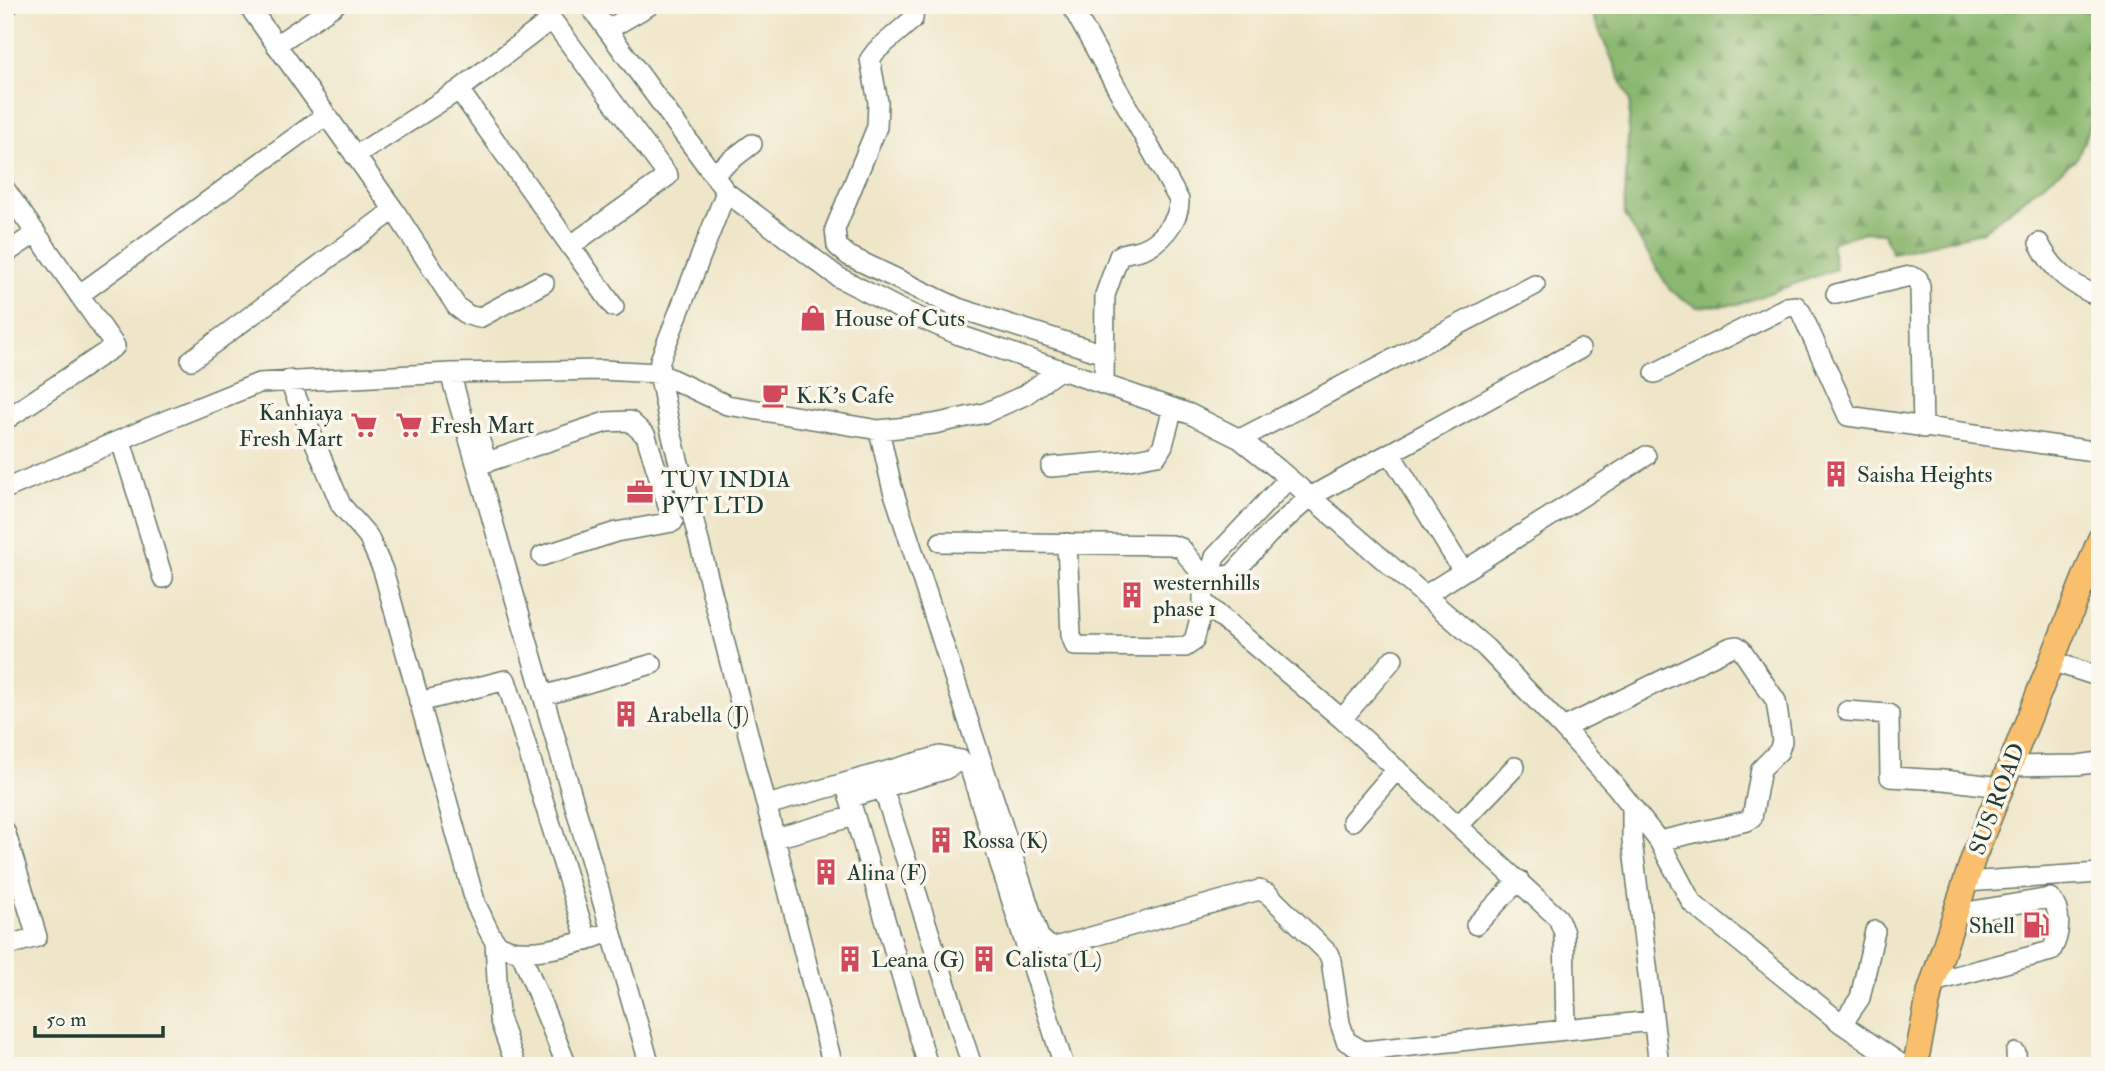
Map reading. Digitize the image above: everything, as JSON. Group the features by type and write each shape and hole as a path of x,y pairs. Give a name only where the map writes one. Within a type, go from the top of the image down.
{"main road":[{"name":"SUS ROAD","path":"1915,1066 1933,982 1965,882 2100,539"}],"street":[{"path":"248,5 394,210 457,307 468,315 479,318 544,283"},
{"path":"276,45 335,5"},
{"path":"589,5 726,192 838,277 959,335 1190,414 1240,439 1289,478 1486,648 1563,728 1659,841 1692,903 1842,1024 1904,1066"},
{"path":"607,30 650,5"},
{"path":"914,5 913,19 870,59 879,111 877,127 835,229 837,246 849,256 958,308 1104,354"},
{"path":"1072,5 1179,200 1177,215 1164,235 1142,250 1132,250 1119,256 1105,295 1104,385"},
{"path":"355,156 459,90 546,12 668,176 570,246"},
{"path":"459,90 614,307"},
{"path":"79,295 326,115"},
{"path":"713,174 752,144"},
{"path":"5,190 115,346 5,421"},
{"path":"726,192 660,360 659,373 673,441 833,1066"},
{"path":"191,360 394,210"},
{"path":"5,254 36,233"},
{"path":"2039,243 2047,260 2058,272 2076,287 2100,297"},
{"path":"1836,293 1910,276 1918,279 1923,428"},
{"path":"1240,439 1535,285"},
{"path":"1655,373 1787,307 1796,306 1848,416 2100,452"},
{"path":"1208,580 1232,575 1269,534 1310,497 1580,349"},
{"path":"5,489 259,383 454,373 601,370 659,373 727,405 879,430 934,424 985,413 1025,395 1059,370"},
{"path":"454,373 487,462 606,422 630,421 646,436 673,522 616,532 542,555"},
{"path":"454,373 543,696 650,1066"},
{"path":"289,380 341,505 368,536 383,570 476,905 495,941 499,1018 516,1066"},
{"path":"1051,467 1125,461 1157,455 1163,445 1173,408"},
{"path":"879,430 892,487 1039,937 1044,943 1055,947 1259,890 1268,894 1328,953 1340,1023 1346,1041 1363,1051 1653,1021"},
{"path":"121,441 163,578"},
{"path":"1390,453 1463,571"},
{"path":"1424,596 1646,456"},
{"path":"1067,543 1071,635 1075,646 1185,647 1194,641 1204,604 1203,592 1215,557 1289,478"},
{"path":"941,542 1172,545 1181,548 1208,580"},
{"path":"1204,604 1342,719 1558,918 1563,925 1566,1029"},
{"path":"1563,728 1731,647 1737,646 1741,649 1776,701 1782,741 1779,751 1761,769 1752,818 1659,841"},
{"path":"1342,719 1393,659"},
{"path":"2051,661 2100,677"},
{"path":"543,696 652,664"},
{"path":"419,702 506,680 587,941"},
{"path":"1847,710 1889,714 1890,777 1944,780 2005,776 2100,762"},
{"path":"776,838 940,756 961,760 970,769 1065,1066"},
{"path":"768,805 850,799 944,770 961,760"},
{"path":"1459,825 1515,767"},
{"path":"1352,821 1397,769"},
{"path":"883,788 972,1066"},
{"path":"850,799 928,1066"},
{"path":"1632,807 1632,840 1659,1066"},
{"path":"5,831 37,937 5,946"},
{"path":"1965,882 2100,873"},
{"path":"1476,925 1519,880"},
{"path":"1933,982 2052,951 2059,939 2057,905 2050,898 1955,914"},
{"path":"495,941 521,953 587,941 611,931"},
{"path":"1842,1024 1860,998 1875,931"},
{"path":"521,953 567,1066"}],"green space":[{"path":"1588,5 2100,5 2100,101 2077,158 1981,232 1892,253 1883,233 1864,232 1831,243 1836,269 1739,304 1696,307 1670,290 1624,214 1630,101"}],"place":[{"name":"House of Cuts","path":"813,318"},
{"name":"K.K's Cafe","path":"775,395"},
{"name":"Kanhiaya Fresh Mart","path":"364,425"},
{"name":"Fresh Mart","path":"409,425"},
{"name":"Saisha Heights","path":"1836,474"},
{"name":"TUV INDIA PVT LTD","path":"640,492"},
{"name":"westernhills phase 1","path":"1132,595"},
{"name":"Arabella (J)","path":"626,714"},
{"name":"Rossa (K)","path":"941,840"},
{"name":"Alina (F)","path":"826,872"},
{"name":"Shell","path":"2036,925"},
{"name":"Leana (G)","path":"850,959"},
{"name":"Calista (L)","path":"984,959"}]}
